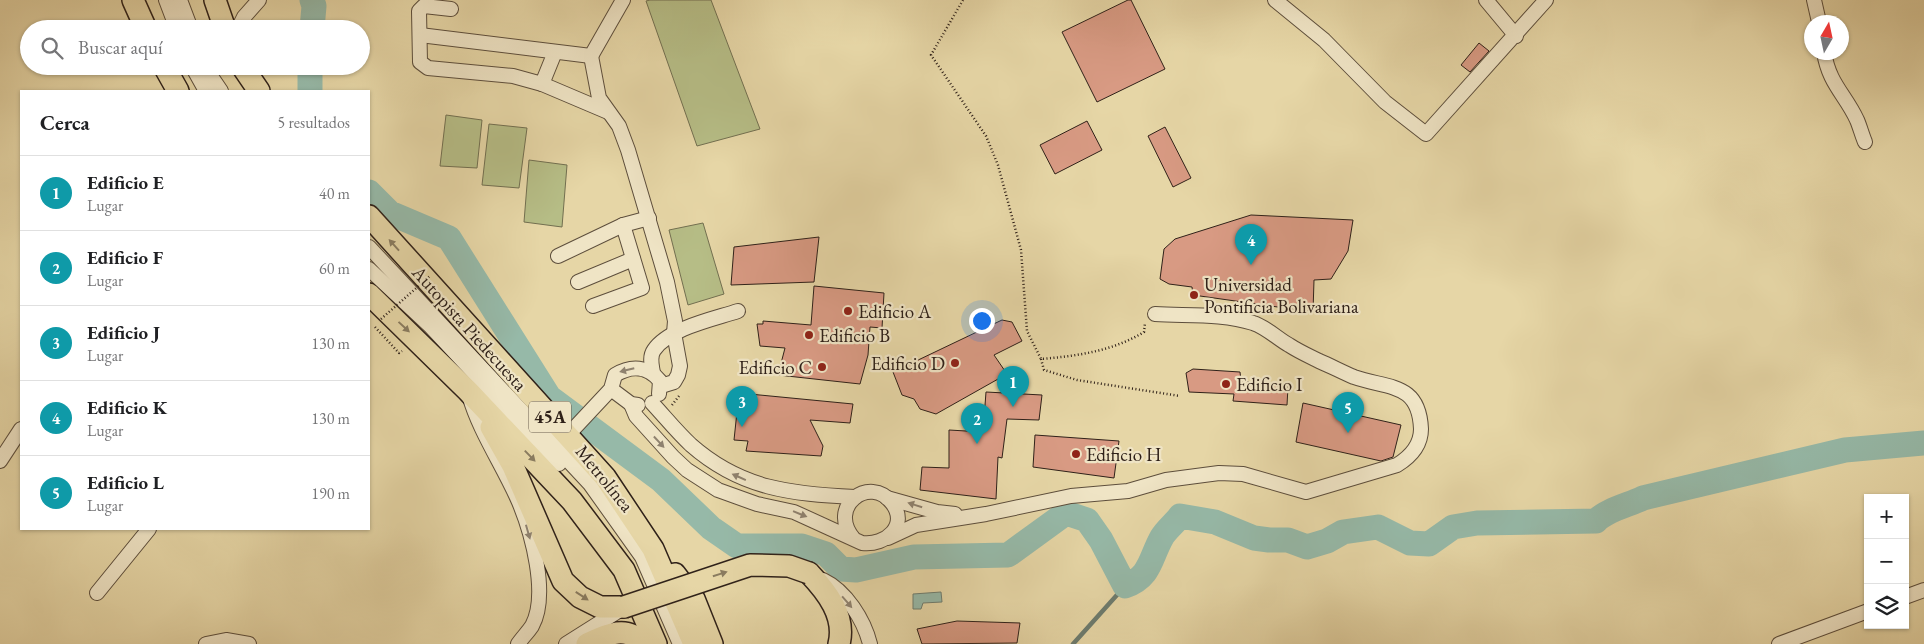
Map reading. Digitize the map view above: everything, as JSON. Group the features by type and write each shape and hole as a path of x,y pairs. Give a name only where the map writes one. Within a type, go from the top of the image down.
{"highway":[{"path":"132,0 142,20"},
{"path":"169,75 177,90"},
{"path":"248,75 258,90"},
{"name":"Autopista Piedecuesta","path":"370,217 573,430 653,549 694,644"},
{"name":"45A","path":"371,298 468,391 572,501 616,559 656,644"},
{"path":"468,391 513,466 563,581 580,597 600,606 624,607 750,565 789,566 809,573 834,604 840,622 839,644"},
{"path":"653,549 694,599 712,644"},
{"path":"587,644 618,632 637,637 642,644"}],"street":[{"path":"166,0 174,20"},
{"path":"180,0 188,20"},
{"path":"229,19 259,0"},
{"path":"623,0 591,56 599,98 619,126 628,150 667,282 675,321 674,333 680,366 674,382 661,386"},
{"path":"1275,0 1324,40 1385,102 1426,134 1516,36 1546,0"},
{"path":"1486,0 1516,36"},
{"path":"1814,0 1817,15"},
{"path":"450,9 424,6 420,11 420,62 428,68 513,76 542,84 610,113"},
{"path":"420,35 591,56"},
{"path":"542,84 555,52"},
{"path":"1825,60 1836,88 1857,119 1865,142"},
{"path":"197,75 205,90"},
{"path":"210,75 220,90"},
{"path":"558,256 623,226 648,218"},
{"path":"593,306 642,288 623,226"},
{"name":"Metrolínea","path":"370,248 590,484 642,557 680,644"},
{"path":"578,282 633,259"},
{"name":"Metrolínea","path":"370,269 430,327 583,490 634,562 670,644"},
{"path":"611,389 631,404 641,406 652,403 658,398 661,386 654,373 651,358 654,350 674,333 684,328 738,311"},
{"path":"631,404 636,416 673,457 687,470 718,490 757,504 794,512 854,539 871,544 880,543 916,525 978,515 1070,496 1116,493 1166,480 1219,473 1243,474 1306,492 1397,465 1407,459 1418,445 1421,433 1420,414 1413,400 1405,392 1392,386 1354,377 1290,346 1254,323 1158,314"},
{"path":"573,430 611,389 615,375 621,371 641,369 654,373"},
{"path":"468,391 476,419 519,503 539,580 538,604 532,625 518,644"},
{"path":"652,403 690,444 717,465 732,474 764,486 783,490 855,496 871,492 937,512 978,515"},
{"path":"0,461 20,431"},
{"path":"854,539 848,532 845,513 855,496"},
{"path":"887,498 896,510 897,518 893,532 888,538"},
{"path":"97,594 148,530"},
{"path":"809,573 828,582 858,614 870,644"},
{"path":"1909,596 1924,590"},
{"path":"566,644 624,607"},
{"path":"1779,644 1864,612"},
{"path":"206,644 226,640 249,644"}],"path":[{"path":"964,0 930,55 986,136 998,165 1021,250 1027,331 1041,359 1044,370 1077,380 1180,396"},
{"path":"381,319 430,276"},
{"path":"1041,359 1076,356 1133,339 1144,332 1146,322 1158,314"}],"green space":[{"path":"711,0 760,129 697,146 646,1"},
{"path":"446,115 482,120 477,168 440,166"},
{"path":"489,124 527,128 519,188 482,185"},
{"path":"529,160 567,165 562,227 524,222"},
{"path":"703,223 724,294 688,305 669,230"}],"shaded area":[{"path":"941,592 942,602 923,603 921,609 913,609 913,594"}],"building":[{"path":"1131,0 1165,69 1097,102 1062,32"},
{"path":"1479,43 1489,51 1470,72 1461,65"},
{"path":"1087,121 1102,150 1055,174 1040,145"},
{"path":"1165,127 1191,178 1173,187 1148,136"},
{"path":"1251,215 1353,220 1348,251 1331,279 1314,280 1313,312 1193,295 1192,287 1169,284 1160,279 1164,249 1175,239"},
{"path":"819,237 814,282 731,285 734,247"},
{"path":"814,286 884,293 882,328 870,327 868,355 860,384 778,375 785,348 760,346 757,324 763,324 763,321 811,325"},
{"name":"Edificio D","path":"1002,320 1012,322 1022,341 994,355 1007,374 936,414 920,409 914,399 902,395 893,372"},
{"name":"Edificio I","path":"1193,369 1240,372 1241,381 1288,387 1287,405 1233,401 1234,394 1189,392 1186,373"},
{"path":"986,392 1042,395 1039,420 1007,419 1002,458 998,457 996,499 920,490 922,467 949,468 949,430 983,432"},
{"path":"739,393 853,404 850,423 810,420 823,446 821,456 746,451 748,441 734,440"},
{"path":"1303,403 1401,425 1393,457 1381,461 1296,442"},
{"name":"Edificio H","path":"1035,435 1119,441 1114,478 1033,467"},
{"path":"957,621 1020,623 1017,643 922,644 917,629"}],"waterway":[{"path":"312,0 314,6 313,20"},
{"path":"310,75 310,90"},
{"path":"370,193 390,213 449,238 549,397 661,480 711,528 737,546 802,546 826,554 841,569 856,570 914,557 1008,555 1066,513 1087,520 1101,540 1125,586 1140,578 1145,572 1162,537 1180,516 1215,522 1254,538 1288,540 1307,547 1327,541 1343,532 1378,527 1410,543 1429,544 1453,527 1477,523 1596,521 1612,511 1643,498 1845,450 1924,443"},
{"path":"1073,644 1125,586"}],"place":[{"name":"Edificio K","path":"1251,265"},
{"name":"Universidad Pontificia Bolivariana","path":"1194,295"},
{"name":"Edificio A","path":"848,311"},
{"name":"Edificio B","path":"809,335"},
{"name":"Edificio D","path":"955,363"},
{"name":"Edificio C","path":"822,367"},
{"name":"Edificio I","path":"1226,384"},
{"name":"Edificio E","path":"1013,407"},
{"name":"Edificio J","path":"742,427"},
{"name":"Edificio L","path":"1348,433"},
{"name":"Edificio F","path":"977,444"},
{"name":"Edificio H","path":"1076,454"}]}
